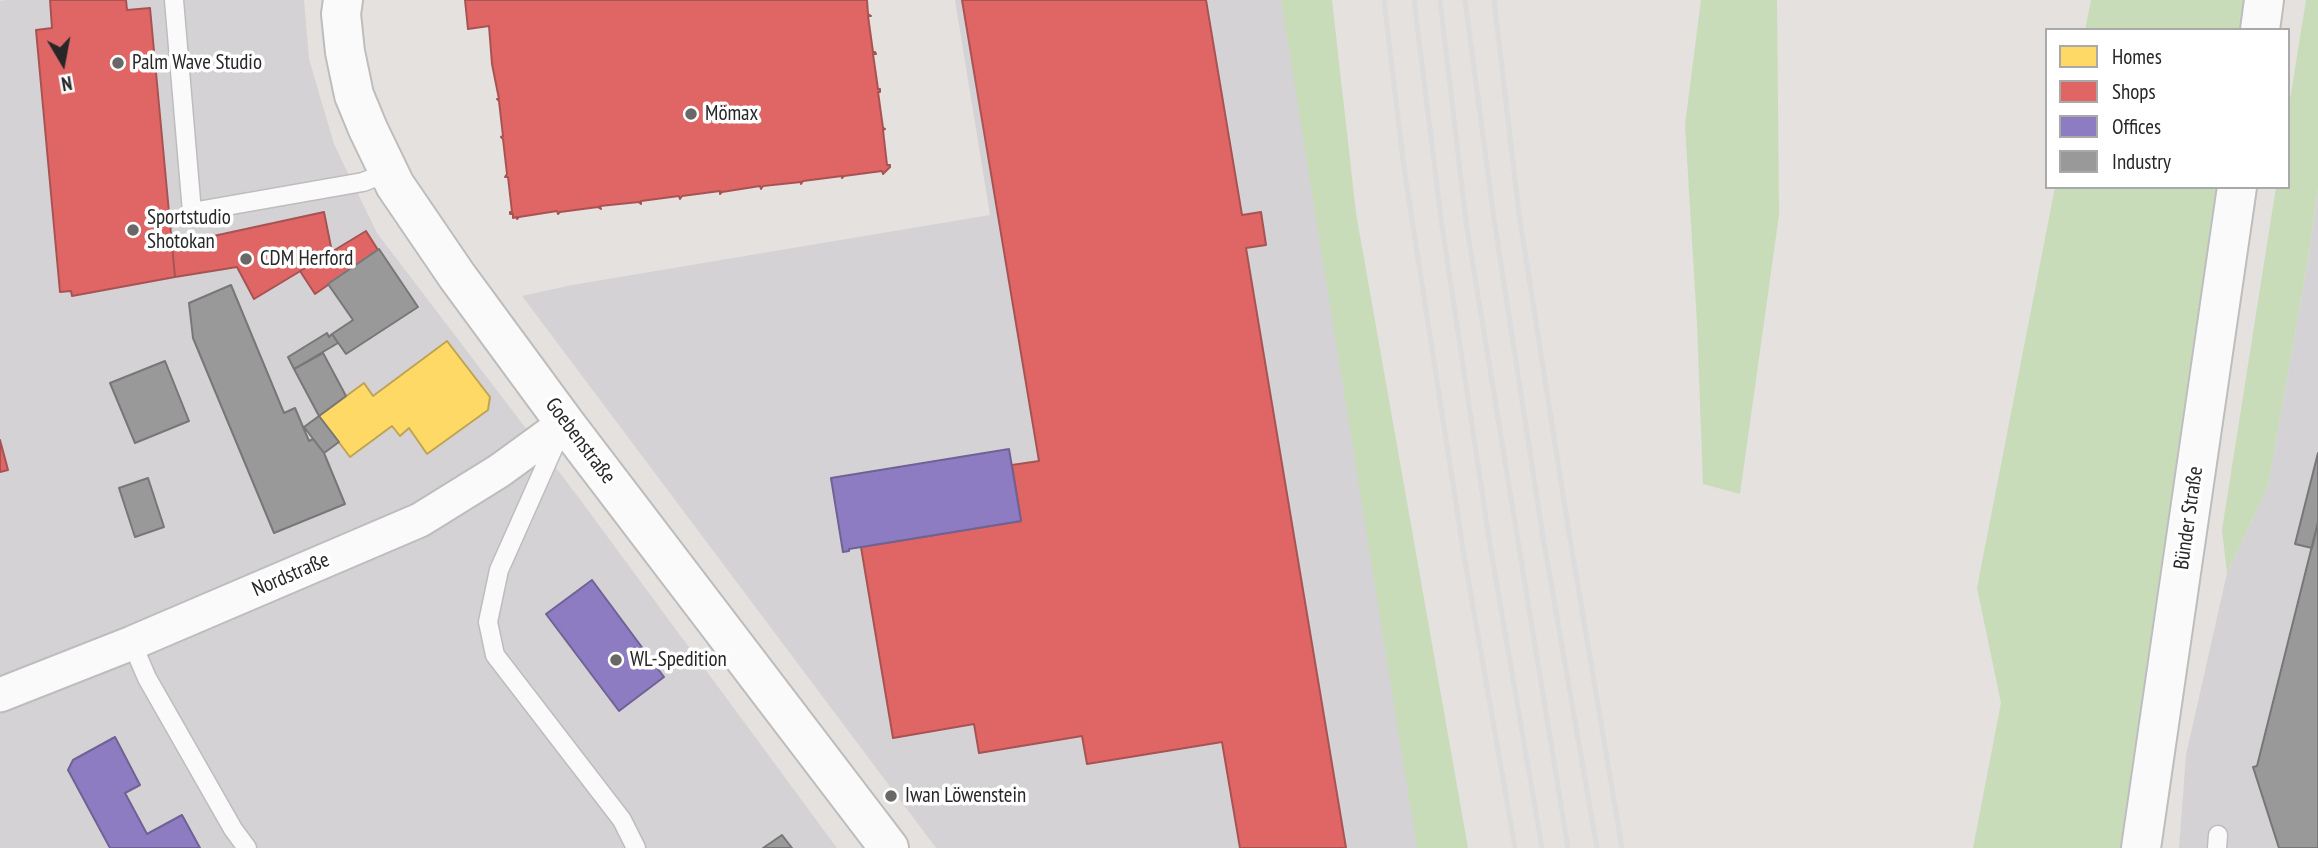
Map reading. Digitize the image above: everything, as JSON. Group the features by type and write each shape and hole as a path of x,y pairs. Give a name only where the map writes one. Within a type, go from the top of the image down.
{"street":[{"name":"Goebenstraße","path":"343,0 341,14 345,52 354,95 395,185 457,276 565,423 889,848"},
{"path":"2260,28 2264,0"},
{"name":"Bünder Straße","path":"2141,848 2237,189"},
{"name":"Nordstraße","path":"0,695 132,643 420,520 499,471 565,423"}],"lane":[{"path":"174,0 192,212 363,182 389,172"},
{"path":"565,423 499,570 488,622 495,655 622,820 636,848"},
{"path":"132,643 147,678 233,829 247,848"}],"shaded area":[{"path":"304,0 309,59 334,144 377,233 579,498 837,848 0,848 0,1"},
{"path":"955,0 1292,0 1442,848 936,848 522,296 572,285 990,215"},
{"path":"2318,188 2318,848 2179,848 2186,755 2227,573 2268,486"}],"green space":[{"path":"1281,0 1332,0 1356,213 1468,848 1417,848"},
{"path":"1701,0 1777,0 1779,215 1740,494 1703,484 1685,125"},
{"path":"2091,0 2244,0 2240,28 2085,28"},
{"path":"2306,0 2318,0 2318,188 2307,265 2268,486 2227,573 2222,530 2276,189 2290,189 2290,100"},
{"path":"2055,189 2216,189 2120,848 1973,848 2001,703 1977,588"}],"building: Homes":[{"path":"447,341 490,397 488,410 427,454 409,428 400,436 392,426 350,457 319,416 364,383 373,396"}],"building: Shops":[{"path":"50,0 126,0 127,10 150,8 175,277 72,296 71,291 60,292 36,30 52,28"},
{"name":"Mömax","path":"465,0 867,0 868,14 871,16 868,16 873,52 876,54 873,54 880,89 878,92 885,129 887,165 890,167 883,174 882,171 803,181 801,184 763,186 761,189 760,186 720,194 720,191 682,196 680,199 679,196 641,201 641,204 600,206 601,209 598,207 558,214 557,211 513,218 513,214 510,214 512,212 508,177 505,177 507,174 503,136 489,26 468,29"},
{"path":"962,0 1206,0 1242,215 1261,212 1266,245 1246,248 1346,848 1240,848 1222,742 1087,764 1082,736 979,753 974,724 893,738 861,547 1021,521 1012,465 1039,461"},
{"name":"CDM Herford","path":"324,212 332,252 254,299 237,267 175,277 172,245"},
{"path":"366,231 378,250 315,294 300,271"},
{"path":"0,440 8,470 0,472"}],"building: Offices":[{"path":"1009,449 1021,521 843,552 831,478"},
{"name":"WL-Spedition","path":"592,580 664,677 619,711 546,614"},
{"path":"115,737 140,785 125,793 147,834 182,815 200,848 110,848 68,770 73,760"}],"building: Industry":[{"path":"379,249 418,307 346,354 332,334 353,320 328,284"},
{"path":"231,285 284,413 295,408 309,441 313,439 324,453 345,504 274,533 193,338 189,303"},
{"path":"327,333 329,337 332,334 338,343 294,369 288,357"},
{"path":"323,353 346,396 319,416 294,369"},
{"path":"165,361 189,421 135,443 110,383"},
{"path":"319,416 339,442 324,453 304,427"},
{"path":"2318,453 2318,522 2312,548 2295,544"},
{"path":"148,478 164,527 135,537 119,488"},
{"path":"2318,522 2318,848 2279,848 2253,767 2257,766"},
{"path":"782,835 792,848 763,848"}],"railway":[{"path":"1384,0 1404,168 1463,549 1515,848"},
{"path":"1414,0 1442,226 1490,545 1542,848"},
{"path":"1440,0 1466,222 1568,848"},
{"path":"1465,0 1494,219 1543,537 1597,848"},
{"path":"1494,0 1519,214 1622,848"}],"place":[{"name":"Palm Wave Studio","path":"118,63"},
{"name":"Mömax","path":"691,114"},
{"name":"Sportstudio Shotokan","path":"133,230"},
{"name":"CDM Herford","path":"246,259"},
{"name":"WL-Spedition","path":"616,660"},
{"name":"Iwan Löwenstein","path":"891,796"}]}
